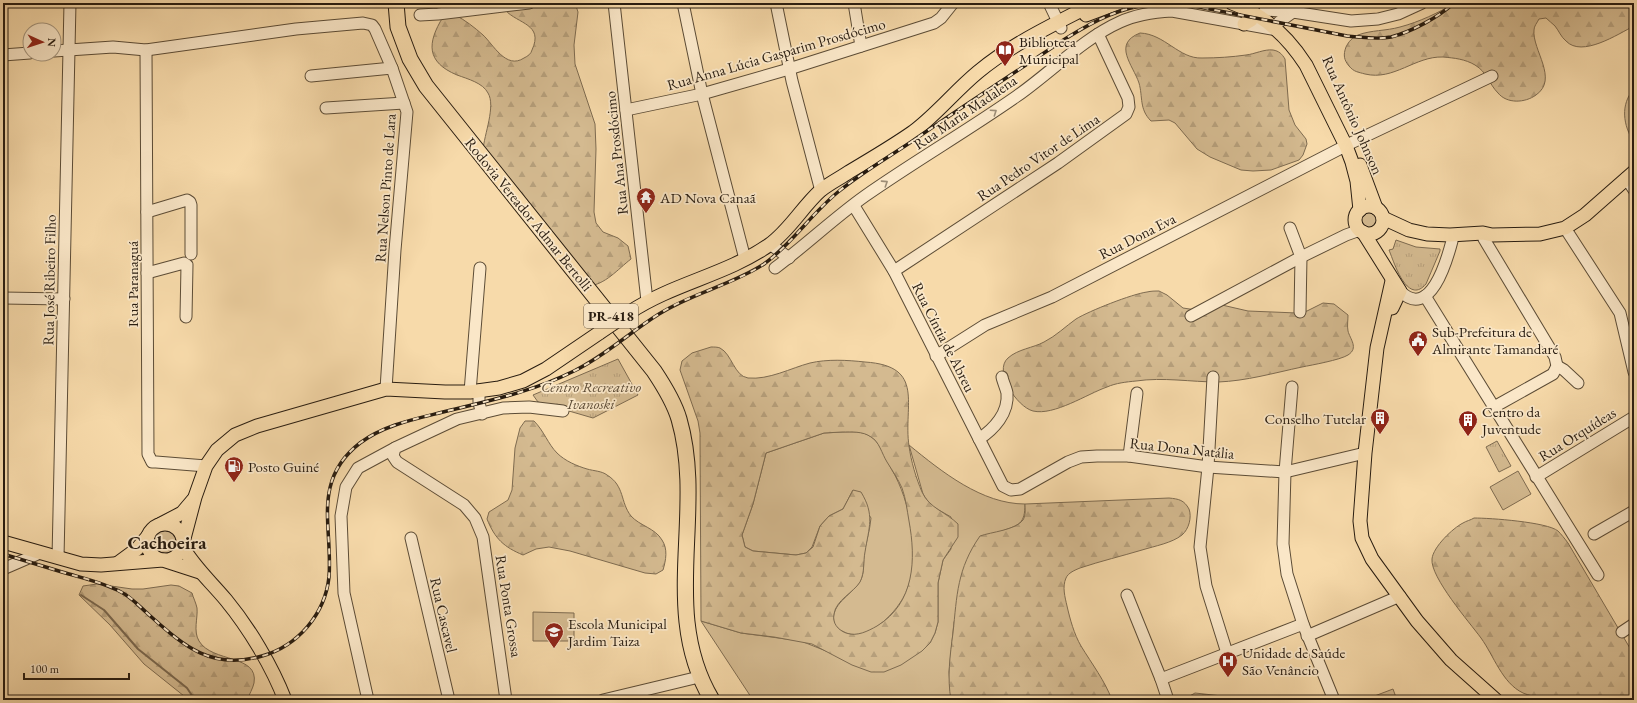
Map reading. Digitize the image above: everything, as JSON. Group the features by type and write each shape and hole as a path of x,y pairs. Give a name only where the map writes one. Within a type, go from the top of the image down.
{"highway":[{"name":"Rodovia Vereador Admar Bertolli","path":"396,3 398,27 410,59 426,86 629,339 668,392 679,419 686,455 688,509 685,562 685,617 689,643 699,677 712,700"}],"main road":[{"path":"3,542 58,558 91,565 168,560 178,555 182,546 195,497 206,466 217,450 235,435 256,426 386,389 475,391 499,388 528,378 546,369 647,301 667,291 727,268 770,244 789,226 821,190 914,131 978,73 1010,50 1024,47 1095,3"},
{"path":"1060,25 1118,3"},
{"path":"1232,3 1265,10 1276,25"},
{"path":"1251,8 1276,25"},
{"path":"1249,25 1251,20 1251,8"},
{"name":"Rua Antônio Johnson","path":"1276,25 1305,48 1322,78 1349,145 1373,224 1357,226 1356,218 1360,210 1357,181 1349,145"},
{"path":"1373,224 1427,234 1486,236 1540,234 1565,228 1585,215 1630,175"},
{"path":"1360,210 1367,206 1373,224 1377,252 1396,286 1377,348 1365,453 1360,521 1362,538 1372,559 1417,621 1451,660 1496,700"},
{"path":"1373,224 1426,240 1452,241 1486,236"},
{"path":"117,563 137,549 153,528 182,513 195,497"},
{"path":"161,524 173,526 181,534 182,546 190,560 226,601 247,628 285,700"},
{"path":"148,536 147,547 158,559 200,572"}],"street":[{"name":"Rua José Ribeiro Filho","path":"58,558 70,3"},
{"path":"420,15 457,7 529,3"},
{"name":"Rua Ana Prosdócimo","path":"614,3 647,301"},
{"path":"683,3 702,94 745,259"},
{"path":"776,3 790,69 821,190"},
{"path":"854,3 861,46"},
{"name":"Rua Anna Lúcia Gasparim Prosdócimo","path":"626,110 702,94 790,69 934,23 941,18 954,3"},
{"path":"1049,3 1060,25"},
{"path":"1265,10 1292,12 1351,21 1378,19 1422,3"},
{"name":"Rua Maria Madalena","path":"775,268 868,194 1023,92 1098,34 1119,22 1136,15 1172,11 1249,25 1276,25"},
{"path":"1276,25 1292,12"},
{"name":"Rua Nelson Pinto de Lara","path":"146,50 296,29 363,23 372,25 375,29 392,68 407,112 395,250 386,389"},
{"name":"Rua Pedro Vitor de Lima","path":"894,271 1058,163 1126,114 1129,106 1128,98 1098,34"},
{"path":"62,50 113,47 146,50"},
{"name":"Rua Paranaguá","path":"146,50 148,454 152,462 206,466"},
{"path":"3,55 22,54"},
{"path":"311,76 392,68"},
{"name":"Rua Dona Eva","path":"936,356 986,325 1052,297 1349,145 1492,76"},
{"path":"326,108 404,103"},
{"path":"1630,175 1634,190"},
{"path":"147,212 187,200 190,202 191,254"},
{"name":"Rua Cíntia de Abreu","path":"854,206 894,271 1003,486"},
{"path":"1191,316 1301,257 1346,235 1373,224"},
{"path":"1290,228 1301,257 1300,312"},
{"path":"1565,228 1620,313 1634,372"},
{"path":"1486,236 1555,357 1557,366 1552,374 1494,407"},
{"path":"1396,286 1407,297 1413,298 1426,296 1436,285 1447,260 1452,241"},
{"path":"770,244 789,258"},
{"path":"147,273 184,263 187,265 186,318"},
{"path":"480,268 475,391 482,414"},
{"path":"1426,296 1536,477 1598,575"},
{"path":"3,298 64,299"},
{"path":"1624,326 1634,321"},
{"path":"1557,366 1564,370 1578,384"},
{"path":"979,440 997,425 1006,407 1007,392 1002,377"},
{"path":"1214,377 1208,467 1200,547 1206,586 1227,652"},
{"path":"1292,387 1285,472 1283,544 1287,574 1307,636 1334,700"},
{"path":"1129,456 1136,393"},
{"path":"368,700 344,593 341,516 346,486 358,468 395,448 457,419 503,408 529,407 564,411"},
{"name":"Rua Orquídeas","path":"1536,477 1634,416"},
{"name":"Rua Ponta Grossa","path":"395,448 393,456 397,462 464,505 475,518 483,537 506,700"},
{"name":"Rua Dona Natália","path":"1003,486 1011,490 1020,489 1068,462 1081,457 1129,456 1208,467 1285,472 1365,453"},
{"path":"1594,534 1634,511"},
{"name":"Rua Cascavel","path":"411,538 449,700"},
{"path":"3,569 40,553"},
{"path":"1126,595 1162,678 1168,700"},
{"path":"1307,636 1400,596"},
{"path":"1162,678 1303,624"},
{"path":"1622,632 1634,624"},
{"path":"603,700 699,677"}],"green space":[{"path":"508,3 575,3 578,12 574,45 575,64 595,124 596,149 594,212 596,223 603,232 618,238 628,246 631,259 606,280 594,285 588,286 483,150 491,105 486,90 475,82 447,70 439,64 432,51 434,35 443,17 455,15 466,21 480,32 500,54 511,61 517,61 527,56 532,51 535,35 528,26 510,15 505,10"},
{"path":"1455,3 1634,3 1634,26 1600,43 1581,47 1573,46 1566,41 1555,26 1546,18 1539,19 1534,29 1534,38 1543,64 1545,81 1542,88 1536,95 1522,101 1511,101 1502,97 1479,68 1467,61 1459,59 1443,57 1433,58 1423,60 1385,74 1376,75 1356,72 1346,62 1344,52 1348,43 1356,36 1363,33 1407,25 1428,17"},
{"path":"1140,33 1157,37 1186,55 1194,57 1208,58 1235,56 1270,50 1275,50 1280,53 1285,59 1289,110 1295,125 1306,139 1307,144 1303,155 1299,160 1271,170 1241,170 1210,157 1197,149 1175,123 1169,120 1151,121 1143,107 1139,83 1129,62 1126,49 1127,43"},
{"path":"1634,89 1634,142 1625,122 1625,108"},
{"path":"1365,211 1373,211 1378,216 1376,227 1373,229 1365,229 1360,224 1360,216"},
{"path":"1396,240 1416,247 1440,249 1426,284 1419,289 1413,290 1407,286 1398,272 1389,250 1393,249"},
{"path":"1159,291 1167,295 1183,308 1196,310 1222,305 1248,311 1297,313 1307,311 1323,303 1334,304 1348,315 1348,329 1353,343 1353,349 1348,355 1333,360 1239,380 1218,382 1156,379 1121,383 1099,390 1070,404 1041,412 1033,411 1027,408 1014,396 1005,379 1003,371 1004,364 1012,355 1048,340 1076,319 1090,312 1140,293"},
{"path":"711,347 720,348 724,351 739,373 748,378 764,377 810,363 837,360 884,365 897,371 904,380 908,390 909,402 909,446 912,463 920,487 925,497 933,506 958,524 958,537 943,560 938,583 938,622 935,633 930,643 922,651 901,665 884,672 871,672 852,665 812,644 741,633 701,621 700,433 698,421 680,370 682,361 692,353","holes":["857,432 868,435 874,439 899,481 902,488 909,521 912,550 910,579 906,593 899,605 890,616 877,626 858,634 850,634 840,630 836,626 834,614 835,609 841,601 860,582 863,574 864,556 870,521 868,508 861,492 853,490 843,509 829,516 820,526 813,547 806,553 796,555 753,551 745,547 742,535 753,504 766,453 824,433"]},
{"name":"Centro Recreativo Ivanoski","path":"618,359 638,395 593,418 538,402 533,395"},
{"path":"525,421 534,421 557,453 571,463 603,473 613,479 620,489 625,505 631,516 659,536 664,543 666,555 663,570 656,574 645,573 570,551 549,547 536,549 523,555 510,549 501,542 493,532 487,519 489,512 508,500 512,490 515,448 520,428"},
{"path":"824,433 863,433 871,436 879,444 904,497 912,528 913,561 907,590 897,607 889,616 871,630 861,634 851,634 842,631 834,624 835,610 838,605 861,580 864,554 870,527 871,518 853,490 843,509 829,516 820,526 812,547 806,553 796,555 753,551 745,547 742,535 753,504 766,453"},
{"path":"1497,441 1511,466 1499,472 1486,447"},
{"path":"909,445 935,466 963,485 993,499 1009,503 1025,504 1024,516 1020,523 1002,531 954,622 949,672 951,700 753,700 701,621 741,633 801,641 826,651 930,643 938,622 938,583 943,560 951,549 951,517 930,505 923,494"},
{"path":"1518,471 1531,494 1503,510 1490,487"},
{"path":"1169,498 1181,500 1189,509 1189,523 1182,535 1163,544 1080,568 1068,575 1065,581 1065,599 1076,637 1102,679 1112,700 951,700 949,666 957,594 962,571 972,548 980,536 1009,528 1020,523 1025,516 1025,504"},
{"path":"1474,518 1531,523 1542,525 1558,531 1568,543 1634,655 1634,700 1561,700 1546,698 1523,693 1509,683 1486,645 1444,588 1433,567 1433,554 1449,533 1464,522"},
{"path":"165,529 174,533 178,542 174,551 165,555 156,551 152,542 156,533"},
{"path":"97,584 132,589 171,585 179,586 192,593 197,608 196,633 199,641 205,648 214,653 249,667 254,674 254,683 247,700 189,700 144,664 110,625 79,595 83,586"},
{"path":"533,612 574,613 574,641 533,641"},
{"path":"1393,689 1397,700 1364,700"},
{"path":"1195,693 1222,696 1249,696 1270,700 1184,700"}],"waterway":[{"path":"81,595 104,610 138,649 187,688 195,700"}],"railway":[{"path":"3,554 99,583 121,592 132,599 160,625 185,645 212,657 227,660 244,660 275,651 287,645 308,627 322,604 329,577 328,506 330,489 335,473 345,458 360,443 369,437 400,423 493,400 542,385 585,365 659,314 685,300 739,278 764,264 784,247 819,210 846,185 1065,39 1109,15 1131,8 1157,3"},
{"path":"1179,3 1347,36 1375,38 1391,37 1416,28 1441,14 1454,3"}],"place":[{"name":"Biblioteca Municipal","path":"1005,67"},
{"name":"AD Nova Canaã","path":"646,214"},
{"name":"Sub-Prefeitura de Almirante Tamandaré","path":"1418,357"},
{"name":"Conselho Tutelar","path":"1380,435"},
{"name":"Centro da Juventude","path":"1468,437"},
{"name":"Posto Guiné","path":"234,483"},
{"name":"Escola Municipal Jardim Taiza","path":"554,649"},
{"name":"Unidade de Saúde São Venâncio","path":"1228,678"}],"district":[{"name":"Cachoeira","path":"167,542"}]}
